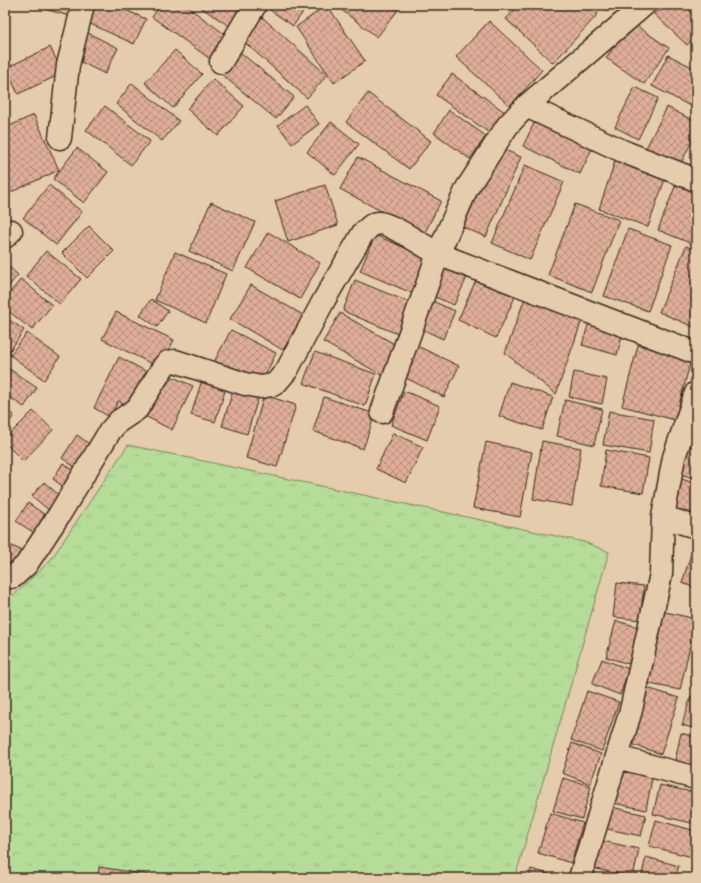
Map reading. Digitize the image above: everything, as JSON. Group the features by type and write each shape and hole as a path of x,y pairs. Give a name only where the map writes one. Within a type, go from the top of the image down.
{"street":[{"path":"60,138 68,65 83,5"},
{"path":"221,62 255,5"},
{"path":"382,412 438,254 467,188 508,125 526,106 644,5"},
{"path":"526,106 627,153 696,180"},
{"path":"5,576 14,576 26,564 59,515 110,431 119,421 135,410 158,373 168,362 175,361 245,384 261,387 272,385 281,378 287,370 324,300 363,233 371,226 378,223 389,226 438,254 696,353"},
{"path":"580,878 631,710 661,574 663,518 674,457 696,393"},
{"path":"663,518 696,527"},
{"path":"617,757 696,778"}],"green space":[{"path":"128,445 584,542 609,552 515,878 5,878 5,592 14,595 50,561"}],"building":[{"path":"38,5 79,5 76,18 38,7"},
{"path":"89,5 114,5 146,19 134,44 82,20"},
{"path":"161,5 185,5 230,38 213,61 152,17"},
{"path":"197,5 250,5 234,29"},
{"path":"263,5 308,5 293,26"},
{"path":"327,5 365,61 334,83 296,27"},
{"path":"335,5 391,5 398,10 377,37"},
{"path":"519,5 589,5 598,14 553,63 506,19"},
{"path":"601,5 614,5 608,12"},
{"path":"663,5 696,5 696,36 687,45 654,14"},
{"path":"262,17 327,75 307,98 241,39"},
{"path":"489,21 542,70 510,106 456,57"},
{"path":"631,22 669,48 644,84 606,58"},
{"path":"88,33 118,48 105,74 75,59"},
{"path":"50,47 63,73 18,94 6,68"},
{"path":"235,48 294,97 276,119 216,70"},
{"path":"175,50 202,74 173,108 145,83"},
{"path":"668,55 696,69 696,109 652,86"},
{"path":"452,74 506,113 491,134 436,95"},
{"path":"213,79 244,106 218,136 187,109"},
{"path":"132,83 179,121 162,141 116,104"},
{"path":"635,87 658,98 638,139 615,127"},
{"path":"368,93 431,141 409,169 346,122"},
{"path":"305,105 319,124 292,144 278,125"},
{"path":"105,106 150,141 131,165 86,130"},
{"path":"667,107 696,122 696,133 680,165 646,148"},
{"path":"449,110 486,136 470,159 434,133"},
{"path":"34,115 59,170 5,195 5,128"},
{"path":"538,115 595,142 580,174 523,146"},
{"path":"331,122 359,144 335,175 307,152"},
{"path":"498,147 521,157 486,237 463,227"},
{"path":"77,148 108,172 84,203 53,179"},
{"path":"696,154 696,167 692,166"},
{"path":"358,157 441,201 424,234 340,189"},
{"path":"616,158 666,176 648,227 599,209"},
{"path":"525,165 564,182 530,260 492,243"},
{"path":"678,179 696,186 695,245 658,230"},
{"path":"49,185 82,212 56,245 23,218"},
{"path":"325,185 338,225 288,242 275,201"},
{"path":"211,202 255,222 233,271 189,251"},
{"path":"575,204 619,220 592,292 548,275"},
{"path":"89,226 114,251 87,278 62,253"},
{"path":"628,229 672,245 648,311 604,296"},
{"path":"268,232 320,263 300,299 247,268"},
{"path":"375,235 429,258 414,294 360,271"},
{"path":"686,246 696,250 696,328 659,312"},
{"path":"46,251 81,279 60,304 26,276"},
{"path":"175,252 226,274 206,323 155,300"},
{"path":"442,261 469,273 454,305 428,294"},
{"path":"5,263 18,275 5,290"},
{"path":"477,278 515,297 496,338 458,320"},
{"path":"21,279 52,305 32,330 5,308 5,299"},
{"path":"355,280 413,304 400,335 343,311"},
{"path":"251,285 303,315 283,350 230,319"},
{"path":"525,298 582,320 556,394 505,353"},
{"path":"151,299 168,311 157,327 140,315"},
{"path":"430,300 455,311 443,339 418,327"},
{"path":"116,312 174,340 160,368 102,339"},
{"path":"340,313 398,346 382,375 323,342"},
{"path":"5,317 24,330 5,358"},
{"path":"589,322 623,332 617,355 582,345"},
{"path":"231,330 276,353 260,386 214,362"},
{"path":"27,333 60,357 44,380 10,355"},
{"path":"411,343 459,366 444,397 396,373"},
{"path":"638,345 691,360 675,420 622,406"},
{"path":"315,352 376,374 365,406 303,383"},
{"path":"119,357 153,375 135,410 118,401 110,417 94,408"},
{"path":"5,366 37,388 24,407 5,394"},
{"path":"574,372 607,379 602,404 569,397"},
{"path":"164,373 193,386 172,430 143,415"},
{"path":"202,380 226,388 215,422 191,415"},
{"path":"510,382 553,397 542,430 499,416"},
{"path":"234,387 259,395 247,434 222,426"},
{"path":"404,391 440,406 427,440 391,425"},
{"path":"264,395 296,405 277,467 246,458"},
{"path":"324,397 375,414 363,449 313,431"},
{"path":"565,400 602,409 594,445 557,436"},
{"path":"5,409 14,415 5,429"},
{"path":"33,411 53,430 23,461 5,443 5,439"},
{"path":"609,411 654,419 649,453 603,445"},
{"path":"393,433 423,447 406,483 376,469"},
{"path":"77,435 95,448 80,471 62,458"},
{"path":"686,435 696,438 696,479 675,472"},
{"path":"542,441 581,448 572,506 533,499"},
{"path":"486,442 532,452 520,517 473,508"},
{"path":"606,450 649,458 643,493 601,486"},
{"path":"63,463 80,475 69,491 53,479"},
{"path":"679,478 696,484 696,521 669,512"},
{"path":"44,482 67,502 56,516 32,496"},
{"path":"28,503 54,521 42,538 16,521"},
{"path":"696,541 696,588 682,583"},
{"path":"5,543 25,552 5,569"},
{"path":"617,583 644,586 640,620 613,617"},
{"path":"661,611 696,619 680,690 645,683"},
{"path":"616,621 639,627 629,664 606,657"},
{"path":"602,659 629,669 620,695 592,684"},
{"path":"696,665 696,690 692,689"},
{"path":"647,688 679,698 661,754 628,743"},
{"path":"587,691 619,702 602,751 571,740"},
{"path":"691,696 696,698 696,729 682,725"},
{"path":"681,733 696,737 696,769 674,765"},
{"path":"572,743 601,754 590,784 562,773"},
{"path":"616,766 653,773 646,810 609,802"},
{"path":"563,778 591,786 582,819 553,811"},
{"path":"660,785 696,793 696,824 653,814"},
{"path":"603,805 646,815 641,836 598,827"},
{"path":"550,813 583,823 571,863 538,853"},
{"path":"656,820 696,831 696,858 649,846"},
{"path":"593,839 639,849 633,877 587,867"},
{"path":"646,857 679,866 675,878 641,878"},
{"path":"99,867 156,876 155,878 98,878"},
{"path":"531,869 563,878 529,878"}]}
